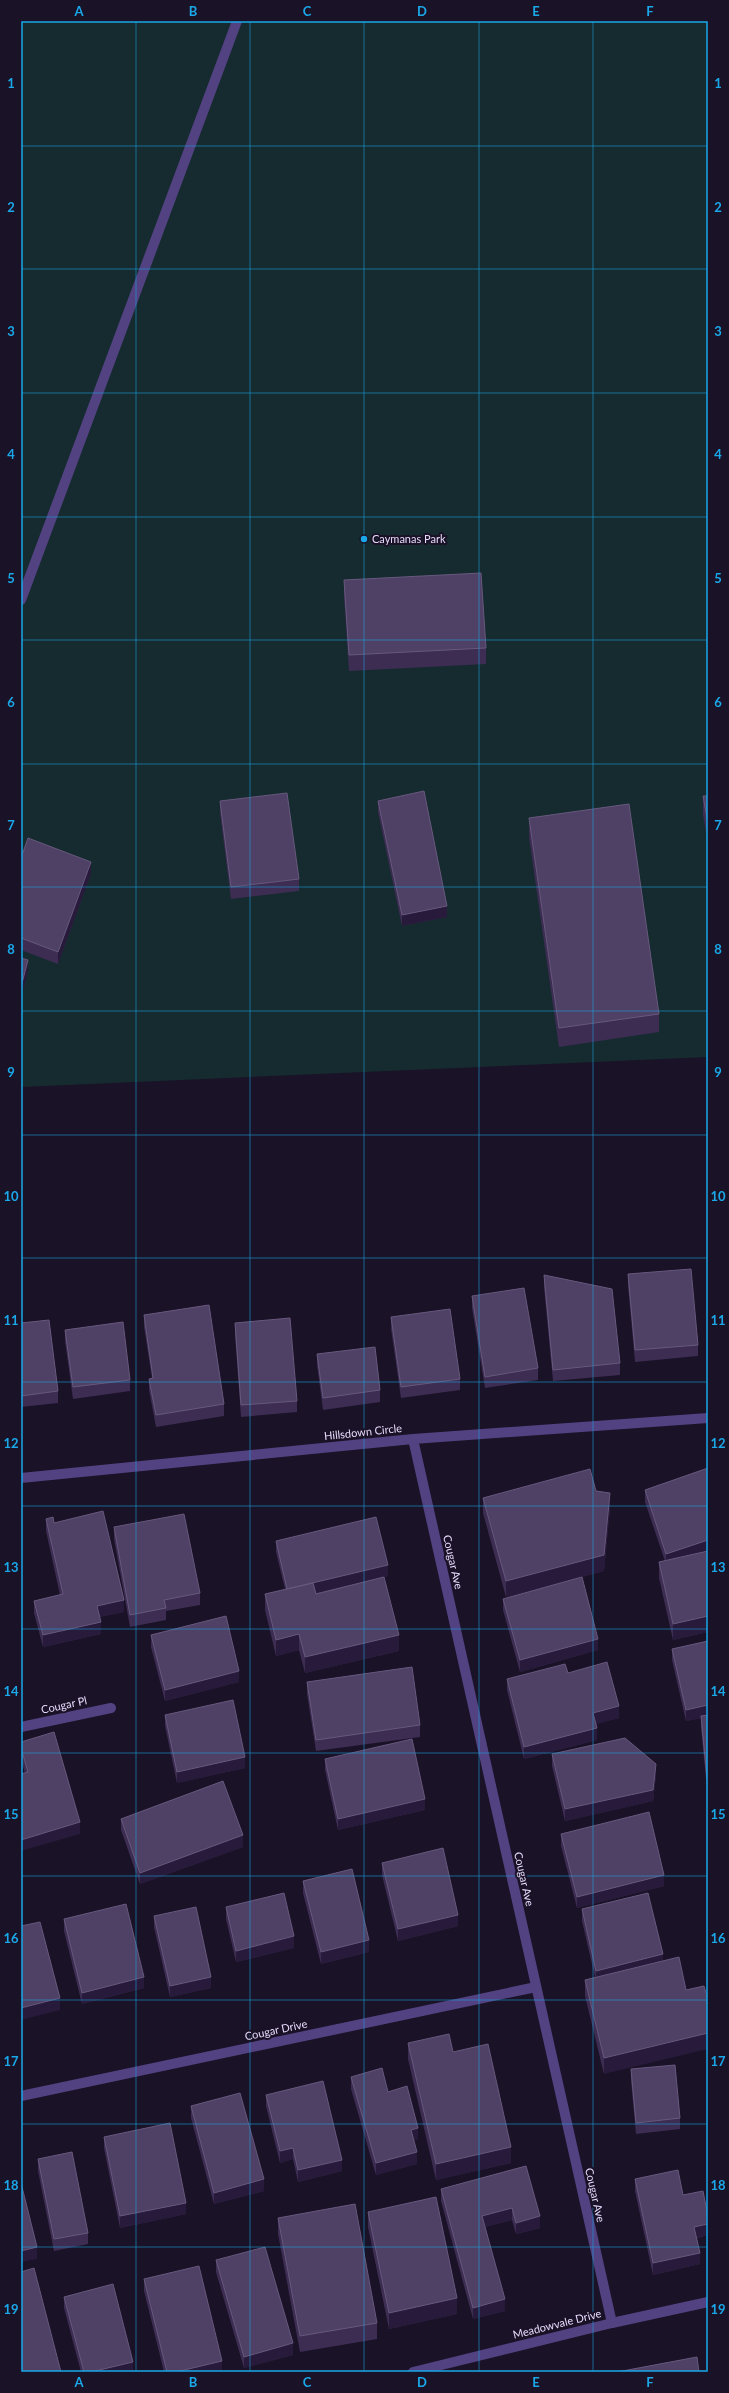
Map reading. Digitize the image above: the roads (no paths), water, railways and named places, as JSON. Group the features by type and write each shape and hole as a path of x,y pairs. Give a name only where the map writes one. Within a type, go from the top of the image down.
{"street":[{"path":"21,600 237,21"},
{"name":"Hillsdown Circle","path":"21,1478 413,1439 708,1418"},
{"name":"Cougar Ave","path":"413,1439 612,2323"},
{"name":"Cougar Pl","path":"21,1727 111,1708"},
{"name":"Cougar Drive","path":"21,2096 536,1987"},
{"name":"Meadowvale Drive","path":"413,2372 612,2323 708,2302"}],"place":[{"name":"Caymanas Park","path":"364,539"}]}
